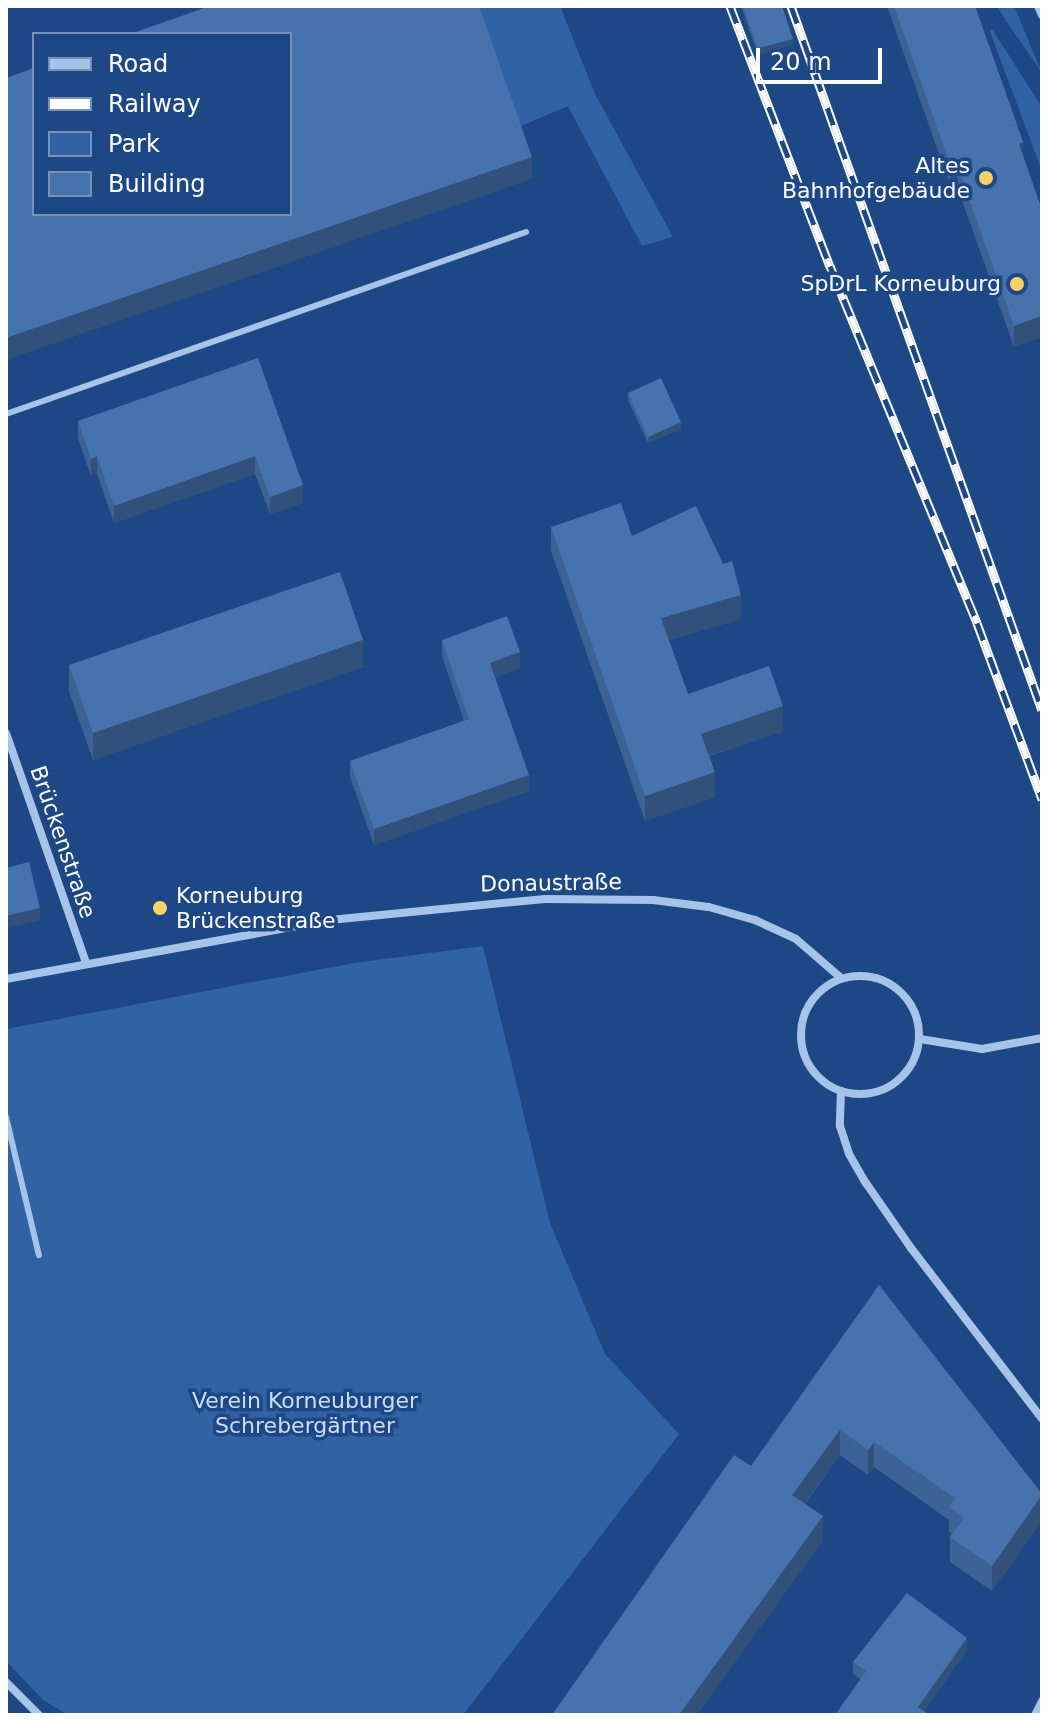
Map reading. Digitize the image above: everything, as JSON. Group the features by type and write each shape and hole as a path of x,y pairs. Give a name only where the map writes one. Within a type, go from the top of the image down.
{"street":[{"path":"1038,6 1042,15"},
{"name":"Brückenstraße","path":"6,733 86,963"},
{"name":"Donaustraße","path":"6,979 404,910 545,899 653,900 709,907 755,920 796,939 841,978"},
{"path":"860,975 880,978 897,988 911,1003 918,1021 920,1039 909,1069 886,1088 872,1093 841,1091 817,1076 808,1064 801,1036 807,1007 816,995 841,978 860,975"},
{"path":"920,1039 982,1049 1042,1038"},
{"path":"841,1091 840,1126 849,1154 866,1183 911,1248 1042,1419"},
{"path":"6,1682 39,1715"},
{"path":"1035,1715 1042,1701"}],"lane":[{"path":"6,414 526,232"},
{"path":"6,1117 39,1255"}],"green space":[{"path":"471,6 560,6 595,94 673,237 642,246 568,106 514,129"},
{"path":"997,6 1014,6 1042,73 1005,19"},
{"path":"992,29 1042,107 1042,171 990,32"},
{"name":"Verein Korneuburger Schrebergärtner","path":"483,946 550,1223 605,1354 679,1434 463,1715 68,1715 43,1700 6,1661 6,1029 354,963"}],"building":[{"path":"210,6 479,6 532,157 6,338 6,78 32,69 32,216 292,216 292,32 136,32"},
{"path":"743,6 782,6 793,39 758,48"},
{"name":"Altes Bahnhofgebäude","path":"894,6 975,6 1023,142 1019,144 1042,210 1042,316 1014,326 957,165 951,167"},
{"path":"258,358 303,485 270,497 255,456 114,506 97,456 91,459 78,421"},
{"path":"661,378 681,422 648,437 628,393"},
{"path":"621,503 632,536 696,506 723,564 732,561 741,595 661,618 688,694 769,666 783,706 701,734 715,772 645,796 551,527"},
{"path":"340,572 363,640 93,733 69,665"},
{"path":"507,616 520,652 490,663 529,775 374,829 350,761 469,719 442,640"},
{"path":"29,862 40,908 6,916 6,868"},
{"path":"879,1285 1042,1494 992,1566 950,1537 964,1518 949,1507 955,1498 874,1442 868,1450 840,1430 792,1495 823,1516 679,1715 552,1715 734,1455 751,1466"},
{"path":"907,1593 967,1638 918,1707 928,1714 835,1715 866,1671 853,1662"}],"railway":[{"path":"730,6 830,266 977,623 1042,799"},
{"path":"791,6 1042,710"}],"place":[{"name":"Altes Bahnhofgebäude","path":"986,178"},
{"name":"SpDrL Korneuburg","path":"1017,284"},
{"name":"Korneuburg Brückenstraße","path":"160,908"}]}
